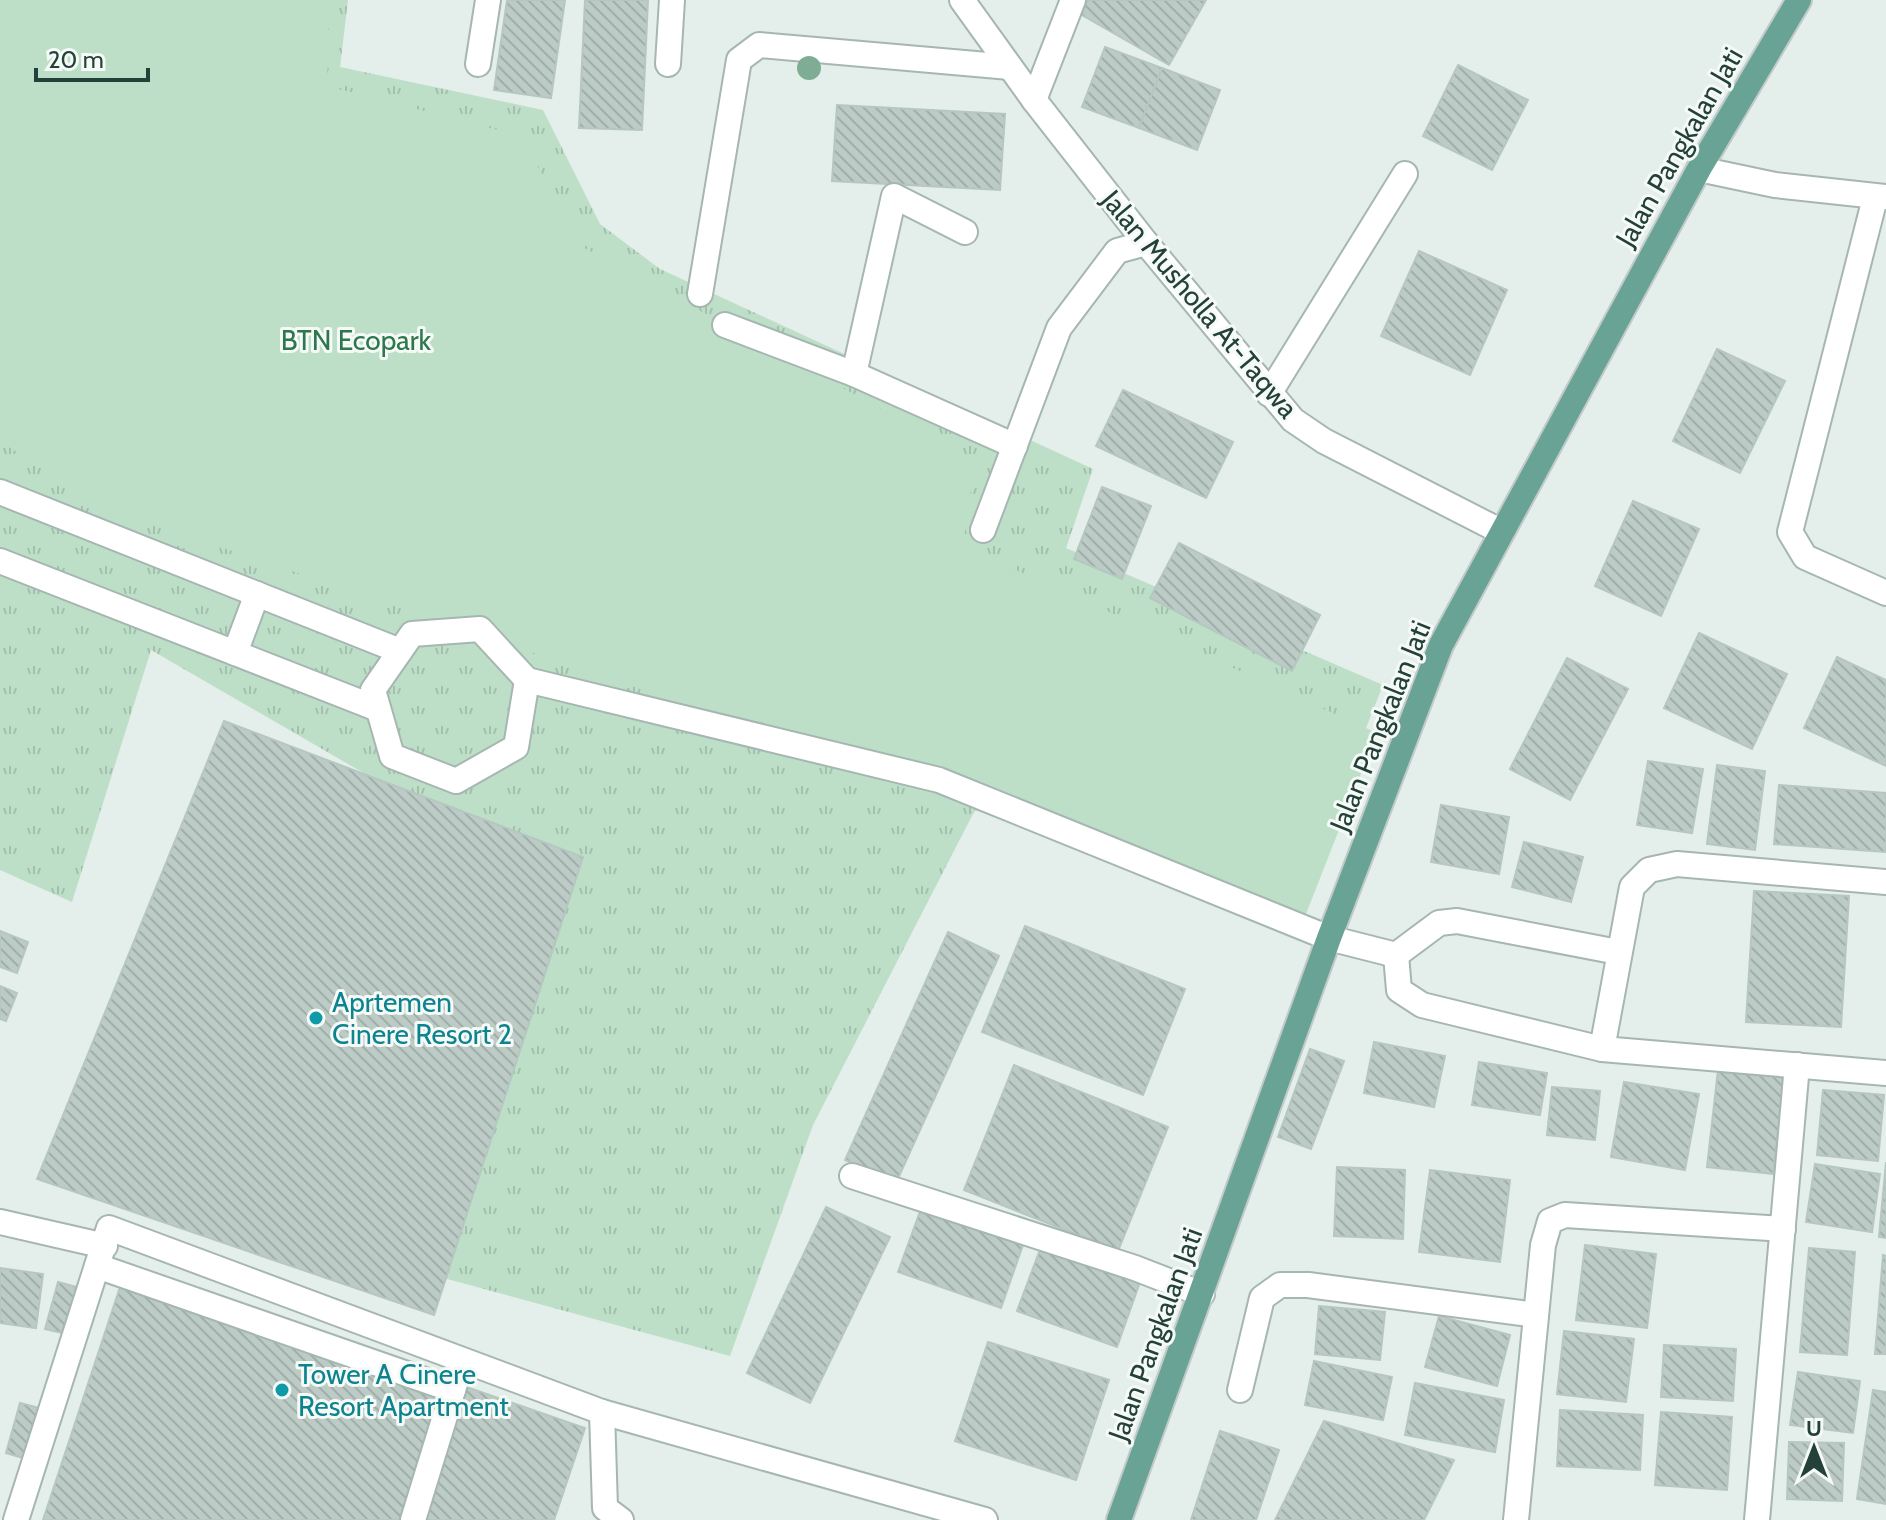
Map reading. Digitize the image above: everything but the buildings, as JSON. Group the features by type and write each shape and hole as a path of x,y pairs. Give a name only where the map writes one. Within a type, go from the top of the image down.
{"main road":[{"name":"Jalan Pangkalan Jati","path":"1119,1520 1329,938 1441,645 1699,169 1799,0"}],"street":[{"path":"478,64 488,0"},
{"path":"668,64 672,0"},
{"name":"Jalan Musholla At-Taqwa","path":"962,0 1034,100 1146,243 1293,420 1324,441 1502,532"},
{"path":"1034,100 1073,0"},
{"path":"700,294 739,60 759,45 1010,67"},
{"path":"1699,169 1775,185 1881,197 1790,532 1805,557 1886,593"},
{"path":"1269,394 1405,174"},
{"path":"854,374 894,196 965,232"},
{"path":"983,530 1059,328 1117,251 1146,243"},
{"path":"725,325 854,374 1015,446"},
{"path":"0,492 400,651"},
{"path":"0,561 378,709"},
{"path":"235,653 257,594"},
{"path":"527,680 516,747 456,781 392,756 373,690 400,651 412,634 480,629 527,680 939,780 1329,938 1396,955"},
{"path":"1602,1049 1632,887 1649,870 1677,864 1886,882"},
{"path":"1396,955 1439,923 1457,921 1618,952"},
{"path":"1396,955 1399,990 1422,1005 1602,1049 1886,1073"},
{"path":"1757,1520 1797,1065"},
{"path":"852,1176 1121,1263 1202,1294"},
{"path":"1516,1520 1543,1245 1550,1221 1565,1215 1783,1229"},
{"path":"0,1222 104,1247 241,1267 463,1359 602,1412 985,1520"},
{"path":"104,1247 223,1310 453,1390"},
{"path":"16,1520 104,1247"},
{"path":"223,1310 241,1267"},
{"path":"1240,1390 1262,1298 1280,1285 1308,1285 1536,1315"},
{"path":"413,1520 463,1359"},
{"path":"602,1412 605,1508 621,1520"}],"green space":[{"path":"0,0 348,0 340,67 543,110 600,224 660,269 1093,469 1066,548 1383,685 1287,928 975,810 813,1125 730,1356 315,1243 450,823 151,650 72,902 0,870"},
{"name":"BTN Ecopark","path":"0,0 329,0 327,86 522,136 579,245 975,460 963,546 1377,733 1306,914 123,514 0,442"}],"place":[{"name":"Aprtemen Cinere Resort 2","path":"316,1018"},
{"name":"Tower A Cinere Resort Apartment","path":"282,1390"}]}
